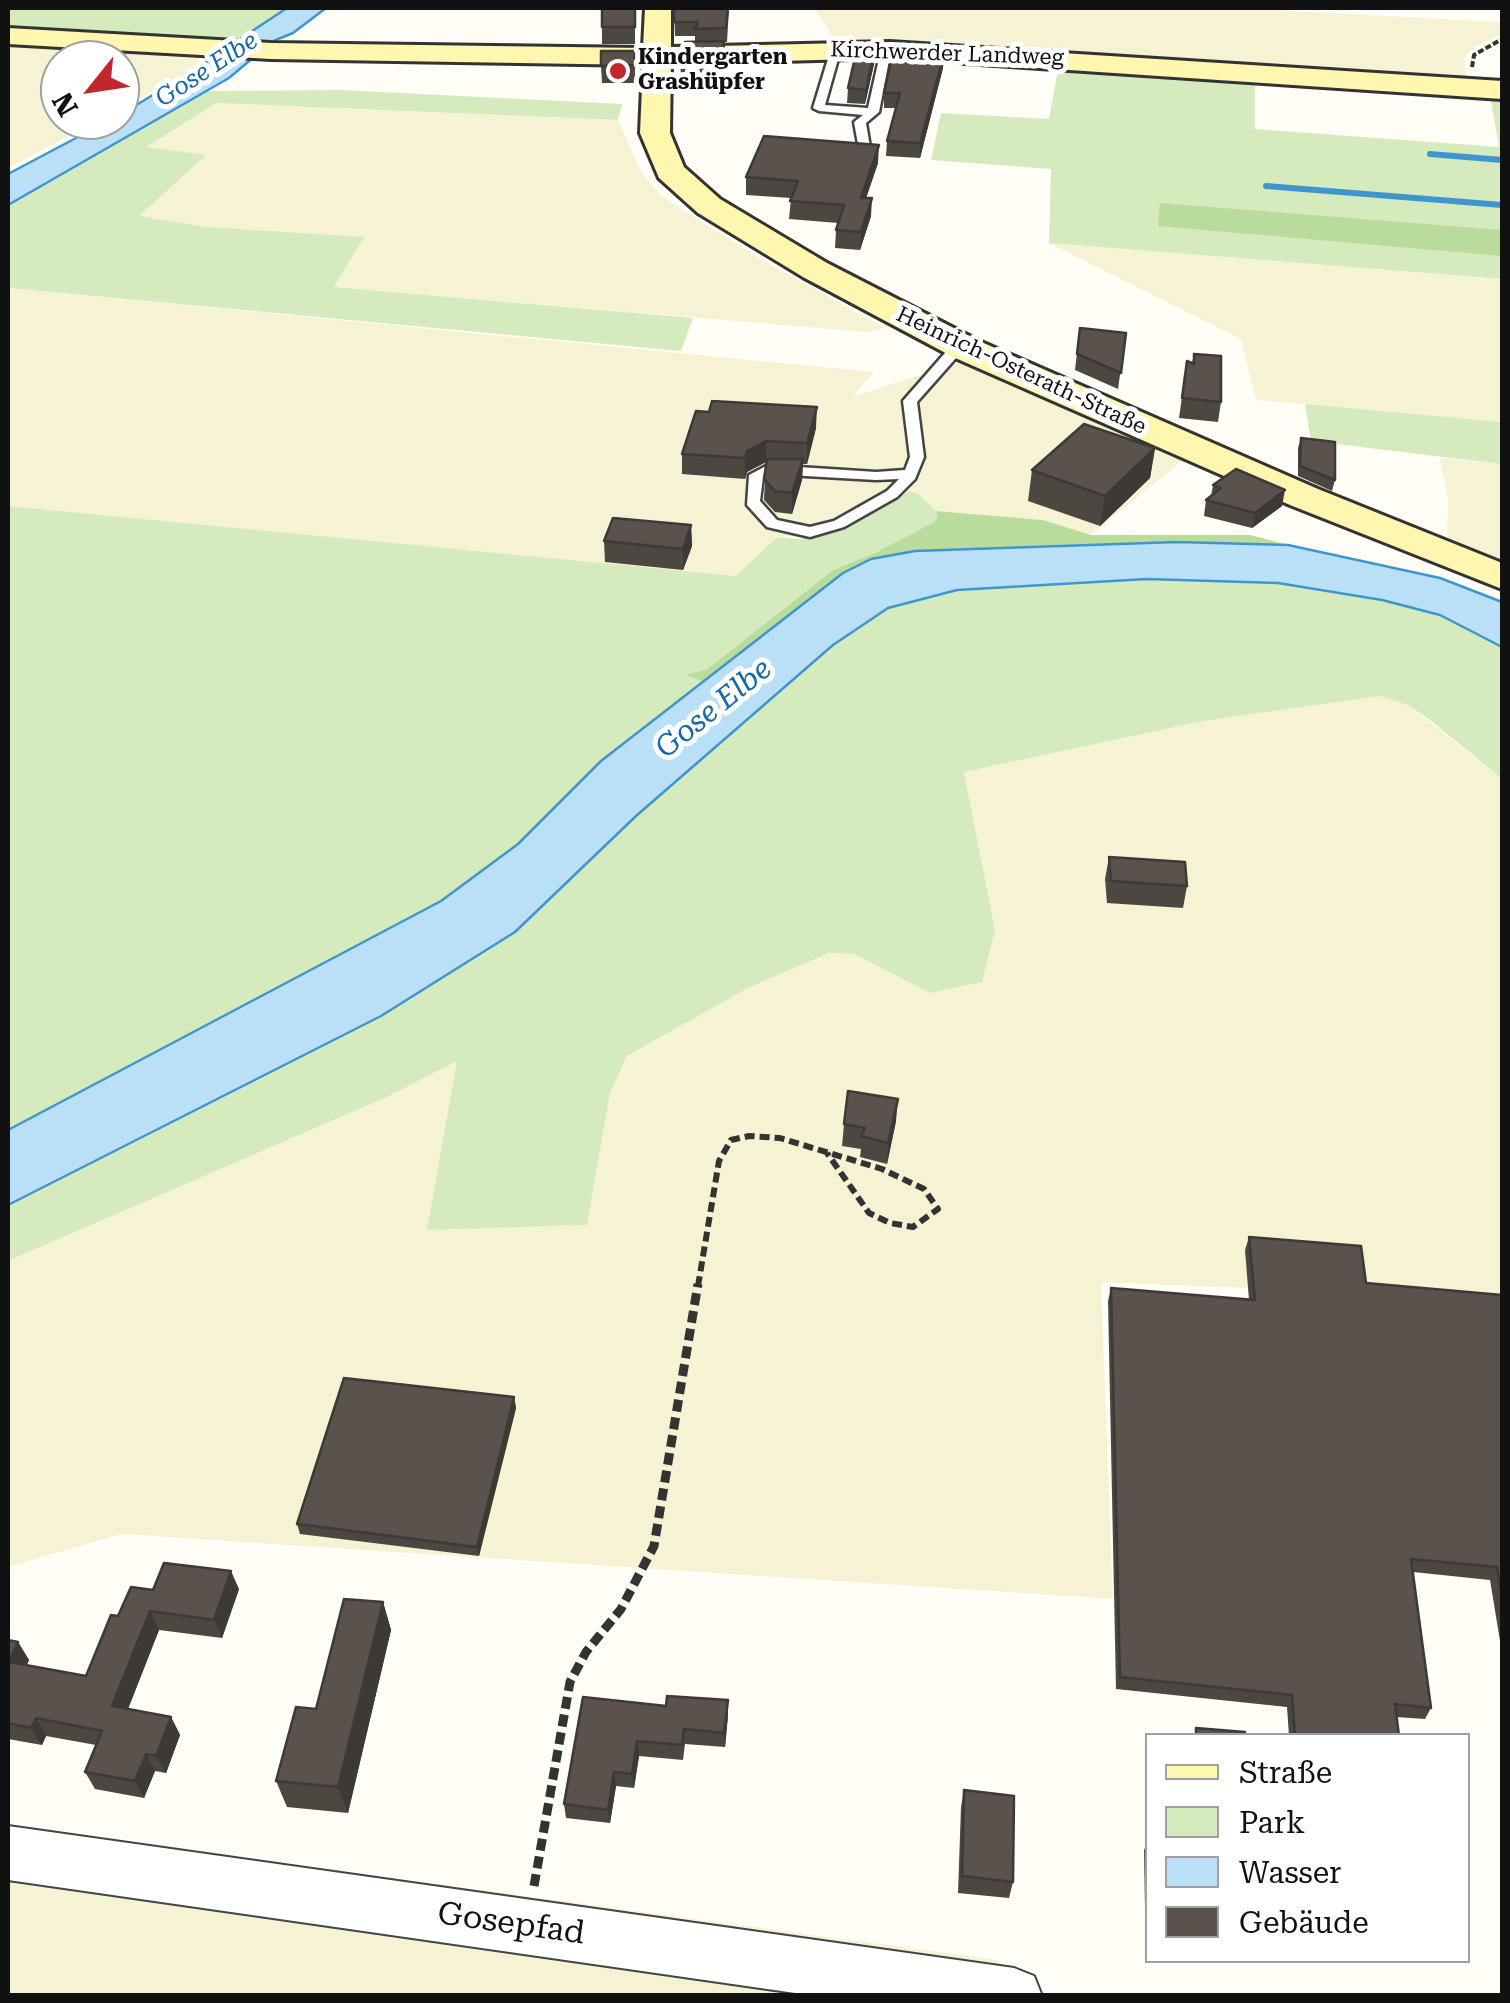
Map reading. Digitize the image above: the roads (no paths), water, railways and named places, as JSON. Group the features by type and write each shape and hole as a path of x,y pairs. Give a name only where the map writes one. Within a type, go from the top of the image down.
{"street":[{"name":"Heinrich-Osterath-Straße","path":"658,8 655,133 670,171 686,188 815,270 966,348 1270,482 1502,577"},
{"name":"Kirchwerder Landweg","path":"8,36 270,51 571,58 886,50 1489,89"},
{"name":"Gosepfad","path":"8,1853 1014,1996"}],"lane":[{"path":"832,50 819,108 873,112"},
{"path":"834,148 864,147 860,122 873,112 886,50"},
{"path":"910,474 876,476 768,469 756,475 752,502 772,524 792,530 826,530 892,494 910,474 917,446 910,401 950,356 966,348"}],"water":[{"path":"287,8 326,8 293,33 266,44 234,43"},
{"name":"Gose Elbe","path":"218,55 254,57 229,78 140,129 140,103"},
{"path":"72,140 121,140 8,205 8,174"},
{"name":"Gose Elbe","path":"1177,542 1288,545 1440,578 1502,602 1502,647 1440,615 1382,600 1278,583 1147,579 957,590 888,608 833,645 636,816 515,932 381,1016 8,1205 8,1130 441,901 518,844 601,761 843,573 871,559 915,551"}],"waterway":[{"path":"1430,154 1502,160"},
{"path":"1266,186 1502,205"}],"place":[{"name":"Kindergarten Grashüpfer","path":"618,71"}]}
